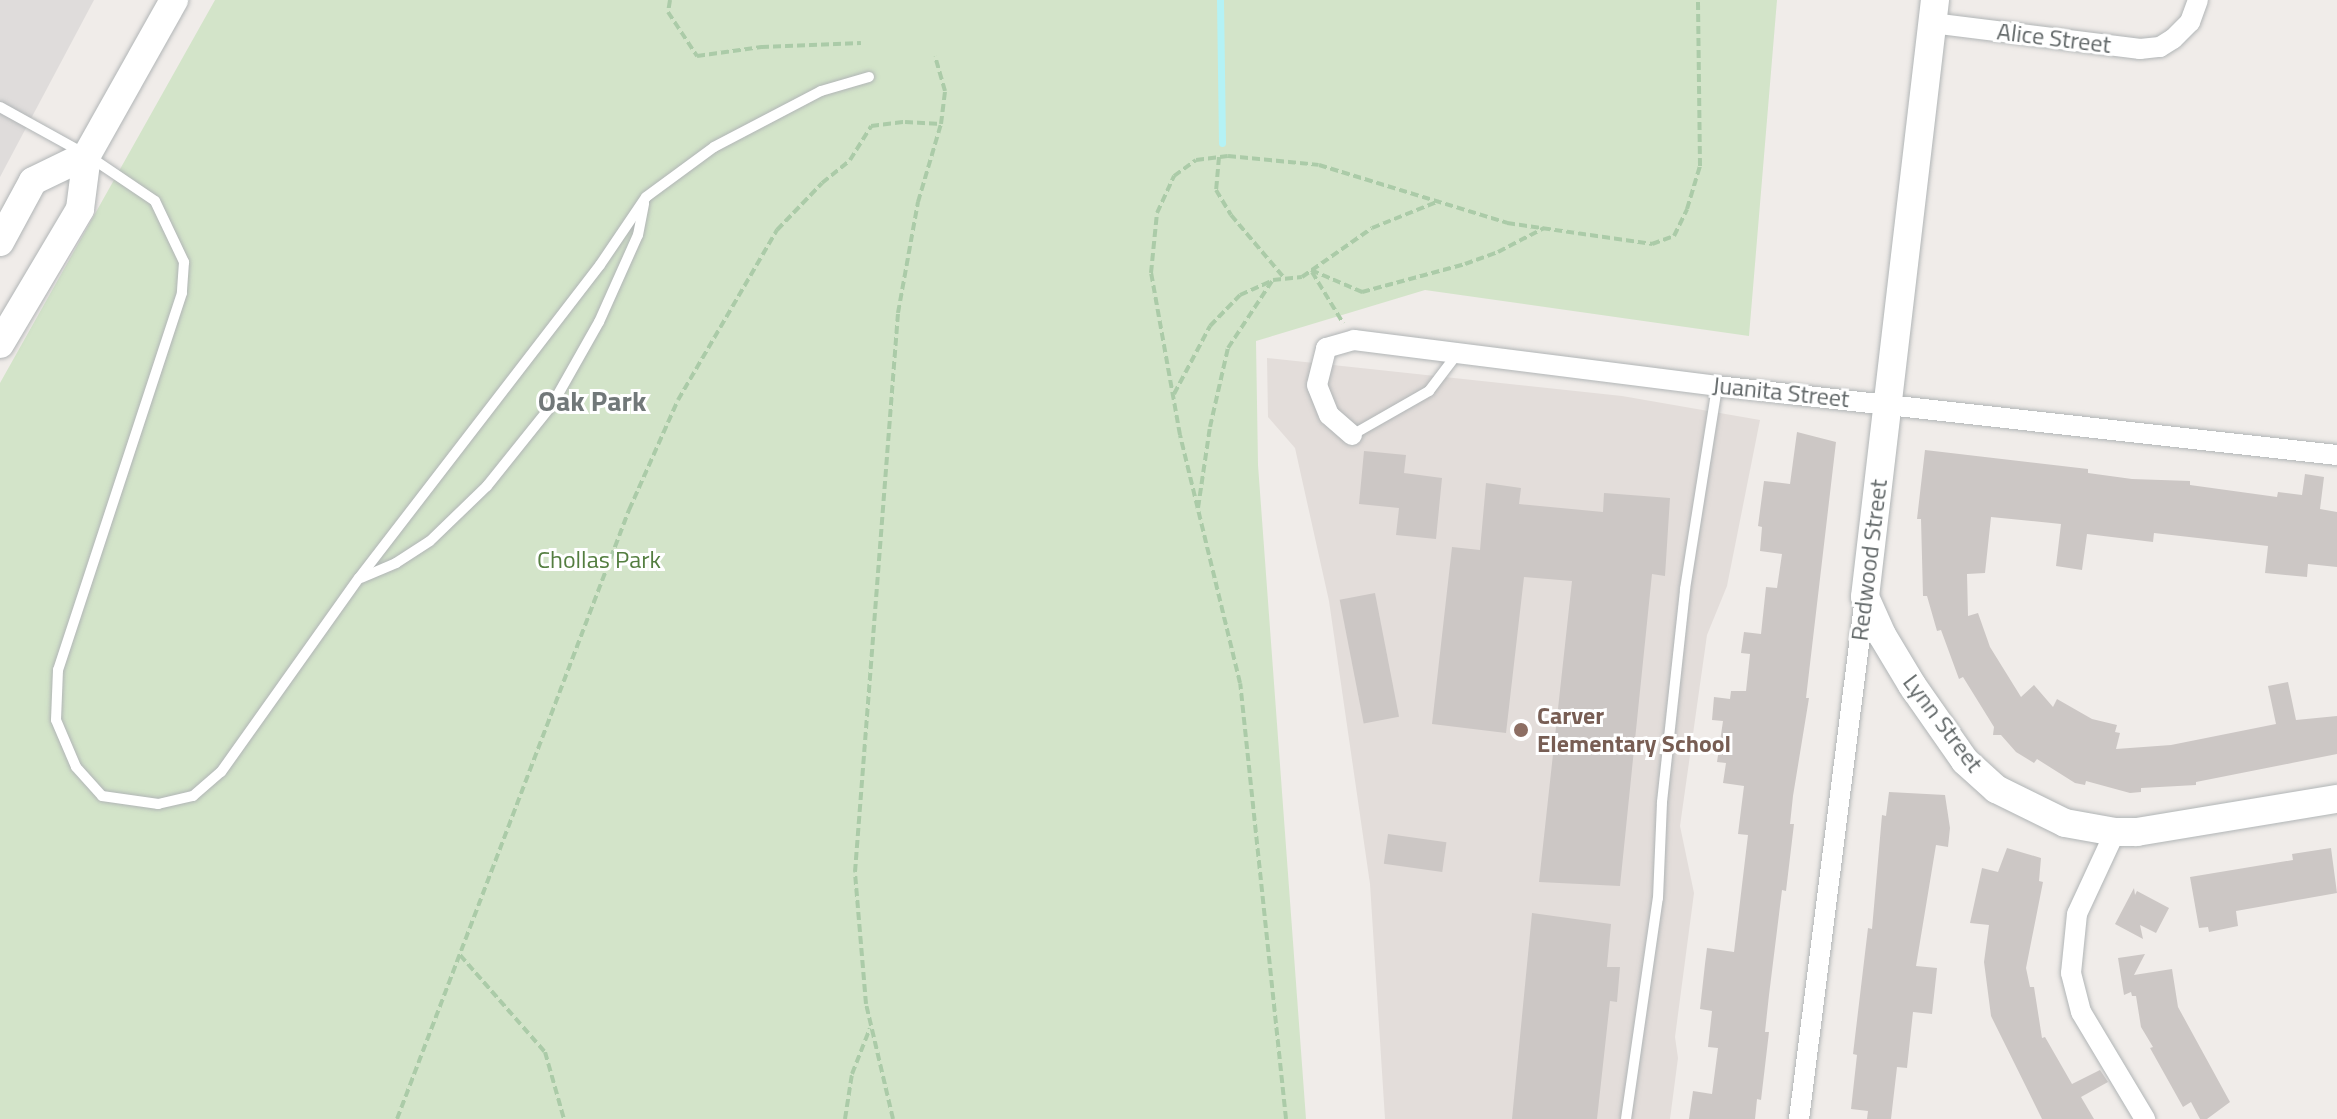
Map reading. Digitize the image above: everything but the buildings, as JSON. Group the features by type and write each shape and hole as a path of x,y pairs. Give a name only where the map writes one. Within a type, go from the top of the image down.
{"street":[{"path":"0,344 80,209 87,155 174,0"},
{"name":"Alice Street","path":"1934,12 2140,49 2160,47 2173,39 2190,22 2198,0"},
{"name":"Redwood Street","path":"1799,1119 1934,12"},
{"path":"0,242 33,181 87,155"},
{"path":"1352,435 1329,415 1317,385 1326,348 1354,340"},
{"name":"Juanita Street","path":"1354,340 1717,386 2337,455"},
{"name":"Lynn Street","path":"1865,597 1912,685 1965,761 1996,789 2065,823 2115,832 2137,832 2337,799"},
{"path":"2115,832 2077,914 2070,952 2071,973 2081,1012 2145,1119"}],"lane":[{"path":"0,107 87,155 155,201 184,262 182,293 58,670 56,720 76,767 102,796 158,804 193,796 221,772 359,578 600,265 646,197 714,147 821,91 869,77"},
{"path":"359,578 396,563 430,541 487,486 552,405 612,293 638,235 646,197"},
{"path":"1352,435 1429,391 1458,353"},
{"path":"1626,1119 1658,898 1662,802 1685,589 1717,386"}],"path":[{"path":"670,0 668,12 697,56 761,47 861,43"},
{"path":"893,1119 871,1026 855,872 898,313 918,202 941,124 945,91 935,56"},
{"path":"397,1119 629,510 678,400 777,230 822,183 850,160 871,126 905,122 941,124"},
{"path":"1219,157 1216,190 1231,215 1285,279"},
{"path":"1173,396 1210,326 1240,295 1273,280 1302,277 1372,228 1439,201"},
{"path":"1311,270 1362,292 1465,264 1498,252 1544,228"},
{"path":"1311,270 1354,340"},
{"path":"1198,510 1210,427 1228,348 1273,280"},
{"path":"460,955 545,1052 564,1119"},
{"path":"845,1119 852,1074 871,1026"}],"shaded area":[{"path":"0,0 94,0 0,177"},
{"name":"Carver Elementary School","path":"1267,358 1622,396 1760,420 1727,586 1707,635 1680,826 1694,893 1675,1037 1678,1058 1670,1119 1385,1119 1370,884 1329,601 1295,448 1268,417"}],"green space":[{"name":"Chollas Park","path":"215,0 1777,0 1749,336 1425,290 1256,341 1258,465 1306,1119 0,1119 0,383"}],"waterway":[{"path":"1220,0 1222,143"}],"place":[{"name":"Carver Elementary School","path":"1521,730"}],"district":[{"name":"Oak Park","path":"592,401"}]}
